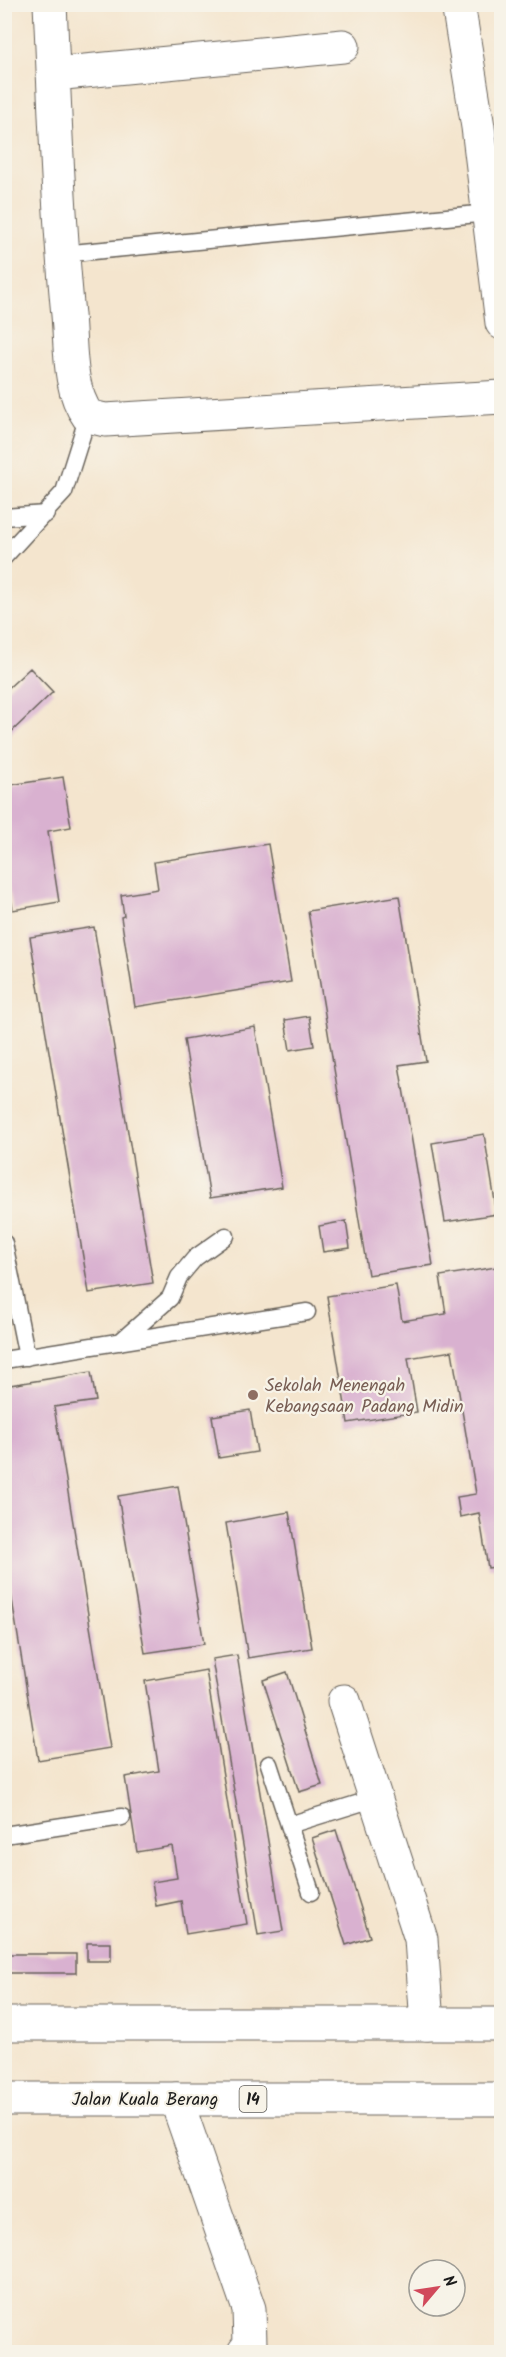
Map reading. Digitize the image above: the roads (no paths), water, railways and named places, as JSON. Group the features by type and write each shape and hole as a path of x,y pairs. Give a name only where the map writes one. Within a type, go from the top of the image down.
{"main road":[{"path":"50,4 62,254 74,379 79,404 88,416 105,420 501,397"},
{"path":"458,4 490,126 488,213 501,323"},
{"path":"54,74 344,46"},
{"path":"345,1701 421,1939 427,2024"},
{"path":"4,2024 501,2024"},
{"name":"Jalan Kuala Berang","path":"4,2098 501,2099"},
{"path":"176,2099 249,2309 250,2344 244,2352"}],"lane":[{"path":"62,254 488,213"},
{"path":"4,557 64,492 88,416"},
{"path":"4,517 46,514"},
{"path":"119,1342 170,1298 179,1277 195,1258 226,1236"},
{"path":"4,1243 27,1357"},
{"path":"4,1360 307,1312"},
{"path":"269,1764 311,1892"},
{"path":"289,1825 376,1798"},
{"path":"4,1835 122,1817"}],"place":[{"name":"Sekolah Menengah Kebangsaan Padang Midin","path":"253,1395"}]}
